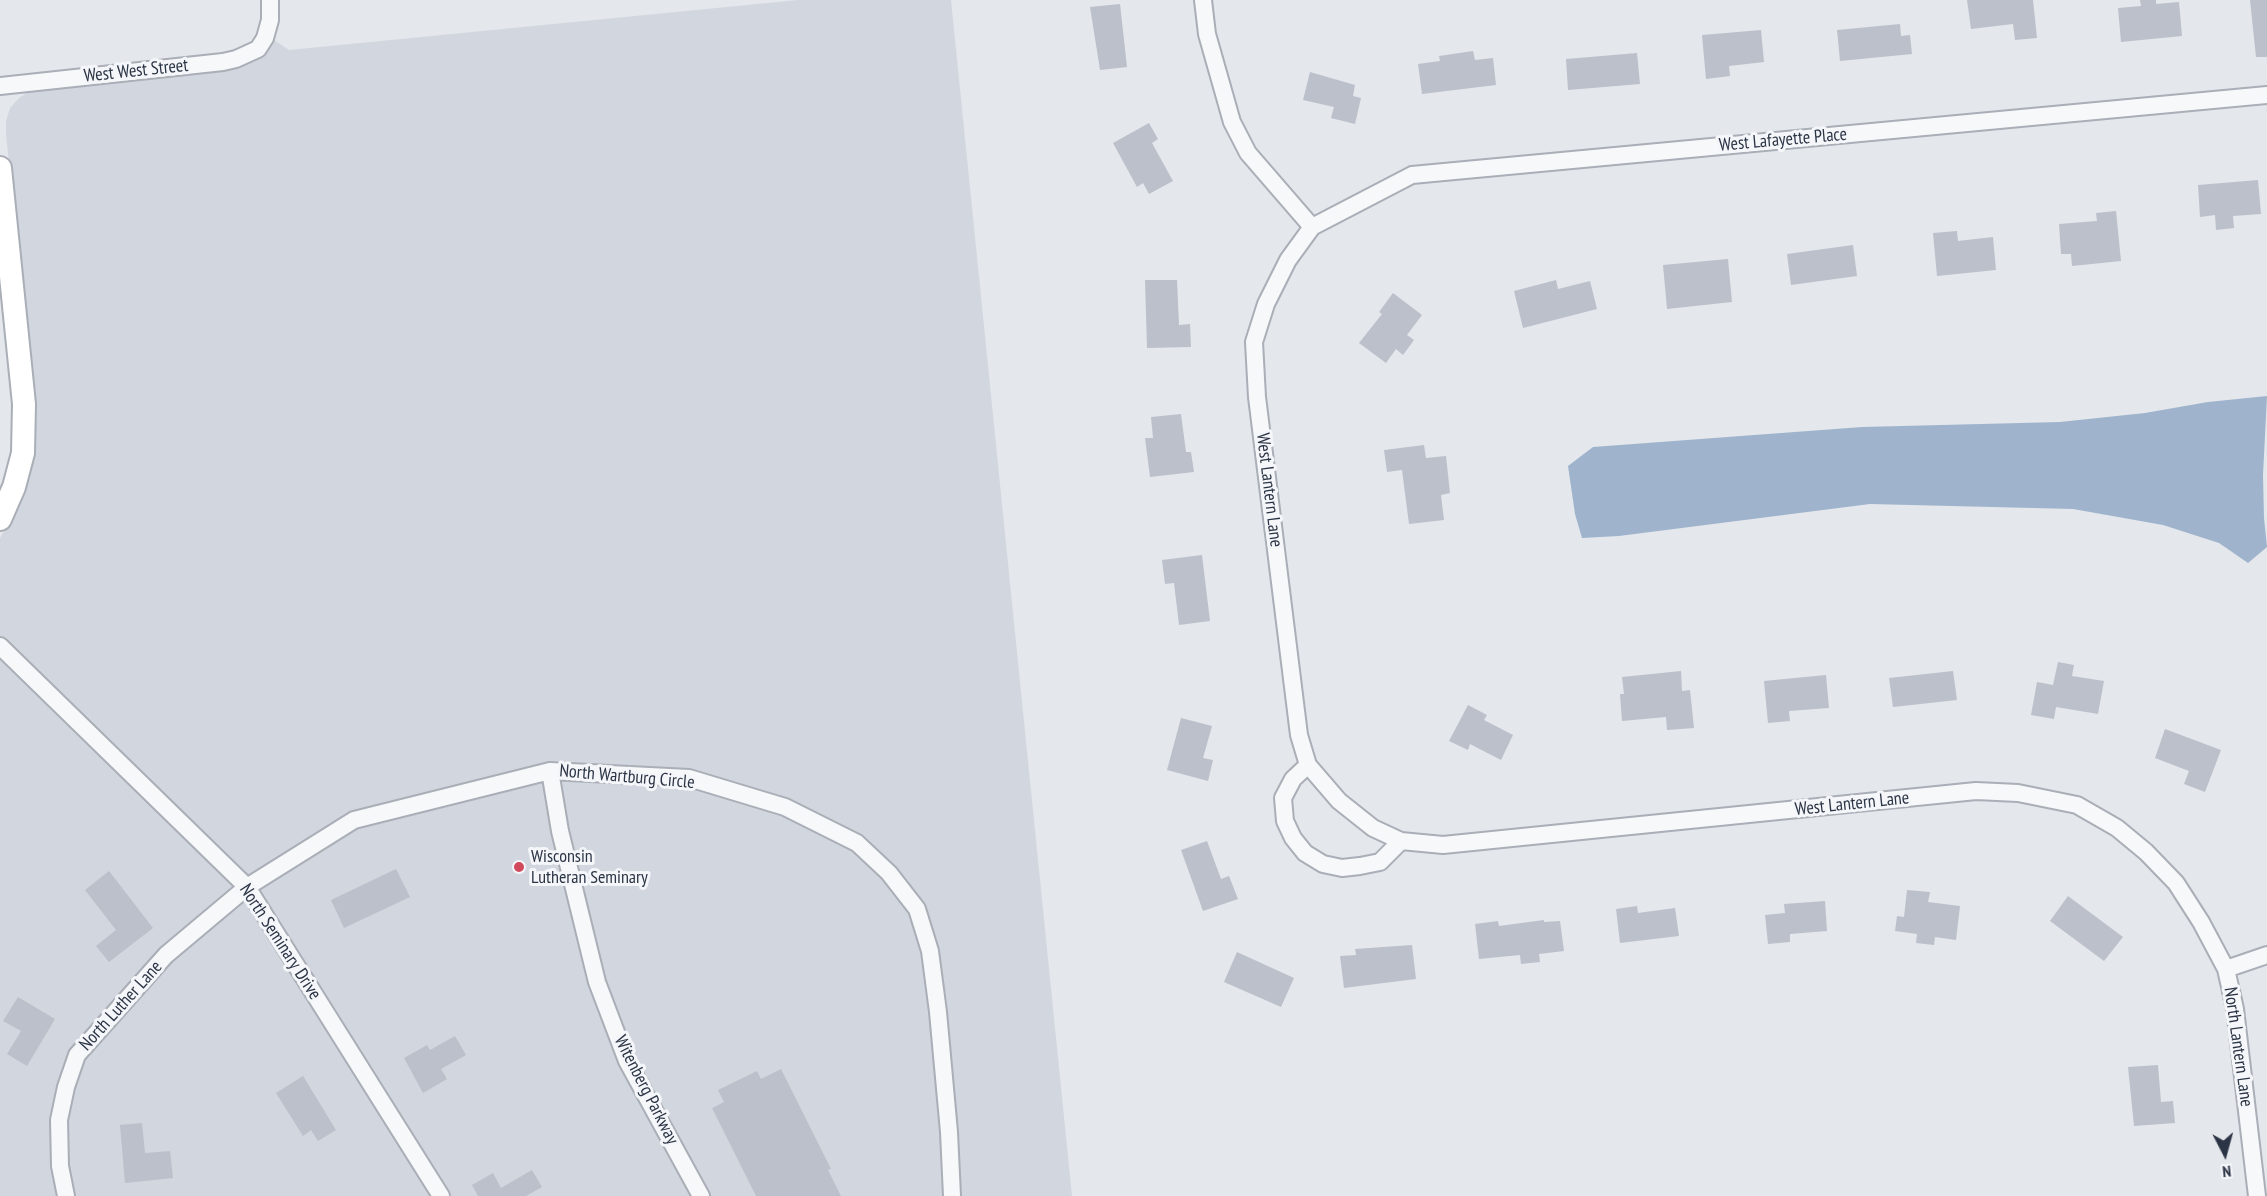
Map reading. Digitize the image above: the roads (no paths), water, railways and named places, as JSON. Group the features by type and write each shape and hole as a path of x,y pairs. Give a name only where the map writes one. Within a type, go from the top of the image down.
{"street":[{"name":"West West Street","path":"0,86 223,62 249,54 258,49 265,38 270,20 270,0"},
{"path":"1203,0 1207,34 1232,122 1248,153 1312,227"},
{"name":"West Lafayette Place","path":"1312,227 1412,175 2267,95"},
{"path":"0,168 24,404 23,453 14,487 0,519"},
{"name":"West Lantern Lane","path":"1312,227 1288,260 1266,304 1254,342 1257,397 1299,735 1308,765 1339,801 1373,828 1401,842 1443,845 1976,791 2018,793 2077,805 2117,828 2146,852 2176,884 2201,922 2226,969"},
{"name":"North Seminary Drive","path":"0,646 247,887 441,1196"},
{"path":"1308,765 1293,779 1283,798 1285,821 1293,838 1305,854 1323,864 1342,868 1360,866 1380,862 1401,842"},
{"name":"North Wartburg Circle","path":"247,887 354,820 550,771 689,778 785,807 857,843 889,873 917,909 930,951 938,1012 949,1132 952,1196"},
{"name":"Witenberg Parkway","path":"550,771 560,831 597,982 627,1061 701,1196"},
{"name":"North Luther Lane","path":"66,1196 60,1166 59,1120 66,1087 77,1055 166,955 247,887"},
{"path":"2226,969 2267,955"},
{"name":"North Lantern Lane","path":"2226,969 2235,1009 2257,1196"}],"water":[{"path":"2267,396 2263,475 2267,547 2248,563 2219,543 2163,525 2073,509 1870,504 1619,536 1582,538 1575,514 1568,466 1593,447 1862,427 2060,422"}],"place":[{"name":"Wisconsin Lutheran Seminary","path":"519,867"}]}
